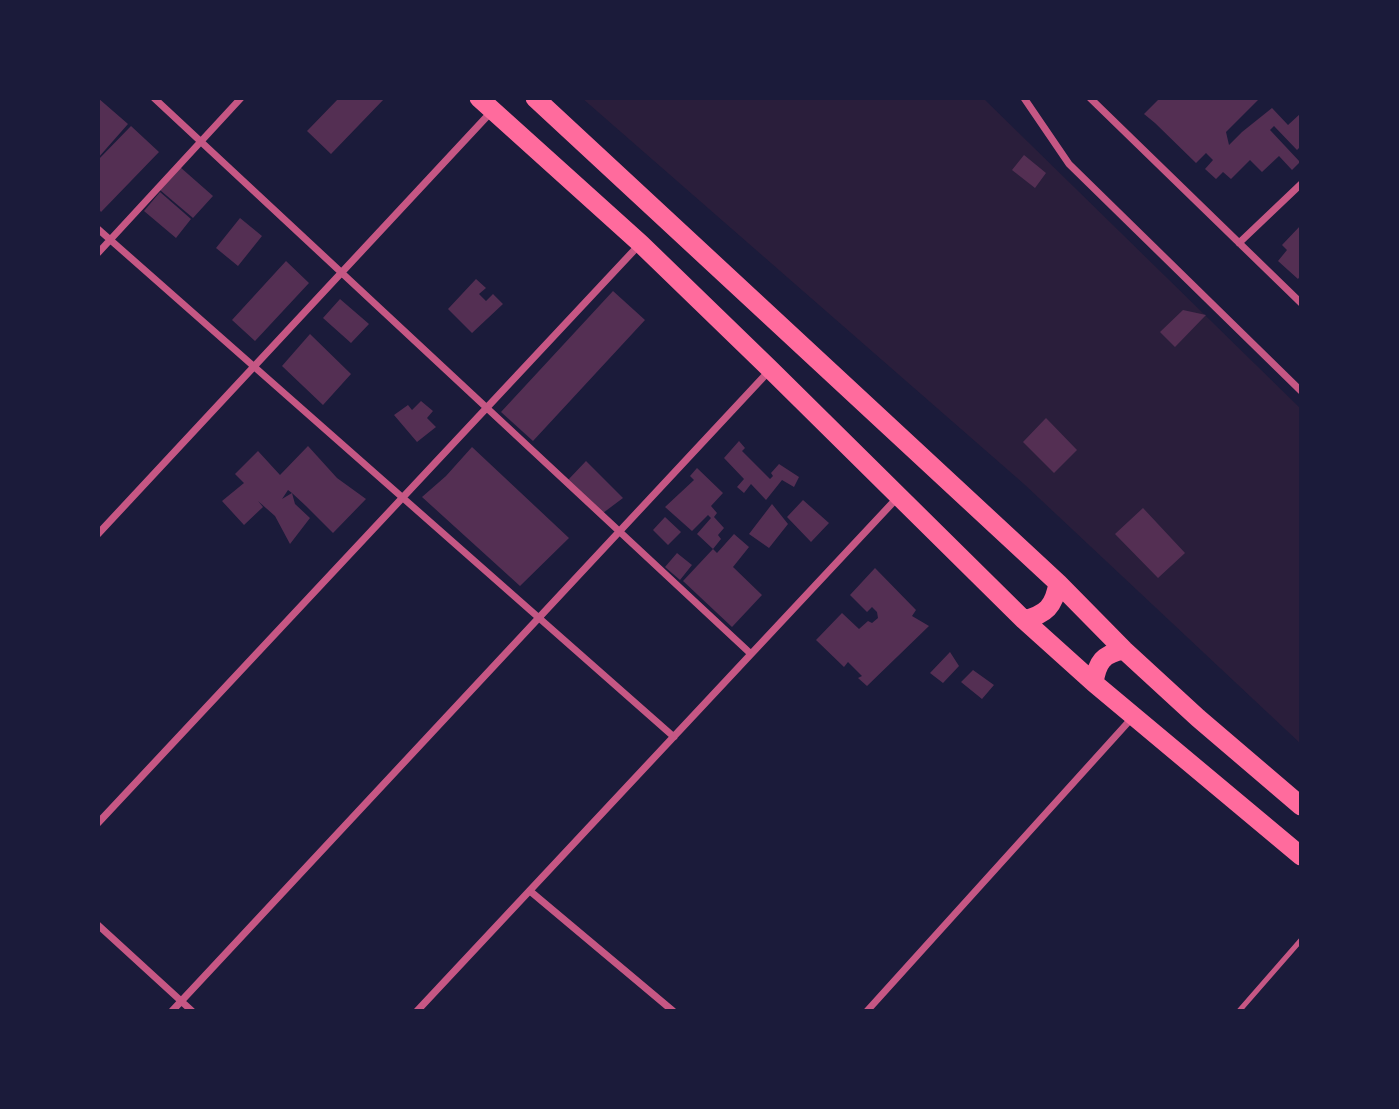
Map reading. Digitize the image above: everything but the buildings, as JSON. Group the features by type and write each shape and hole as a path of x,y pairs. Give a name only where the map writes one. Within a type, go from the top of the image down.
{"highway":[{"path":"536,98 1058,583 1198,718 1301,806"},
{"path":"486,104 640,244 1024,620 1094,684 1296,852"},
{"path":"1024,620 1037,617 1048,609 1055,597 1058,583"},
{"path":"1094,684 1096,671 1102,660 1112,652 1125,650"}],"street":[{"path":"154,98 751,654"},
{"path":"98,253 241,98"},
{"path":"1024,98 1069,164 1301,391"},
{"path":"1090,98 1301,303"},
{"path":"98,534 341,273 486,104"},
{"path":"1240,243 1301,184"},
{"path":"98,229 674,737"},
{"path":"98,823 640,244"},
{"path":"172,1011 770,369"},
{"path":"417,1011 899,496"},
{"path":"867,1011 1134,716"},
{"path":"530,891 673,1011"},
{"path":"98,925 192,1011"}],"lane":[{"path":"1296,852 1301,865"},
{"path":"1239,1011 1301,940"}],"shaded area":[{"path":"582,98 983,98 1301,409 1301,744 1024,484"}]}
